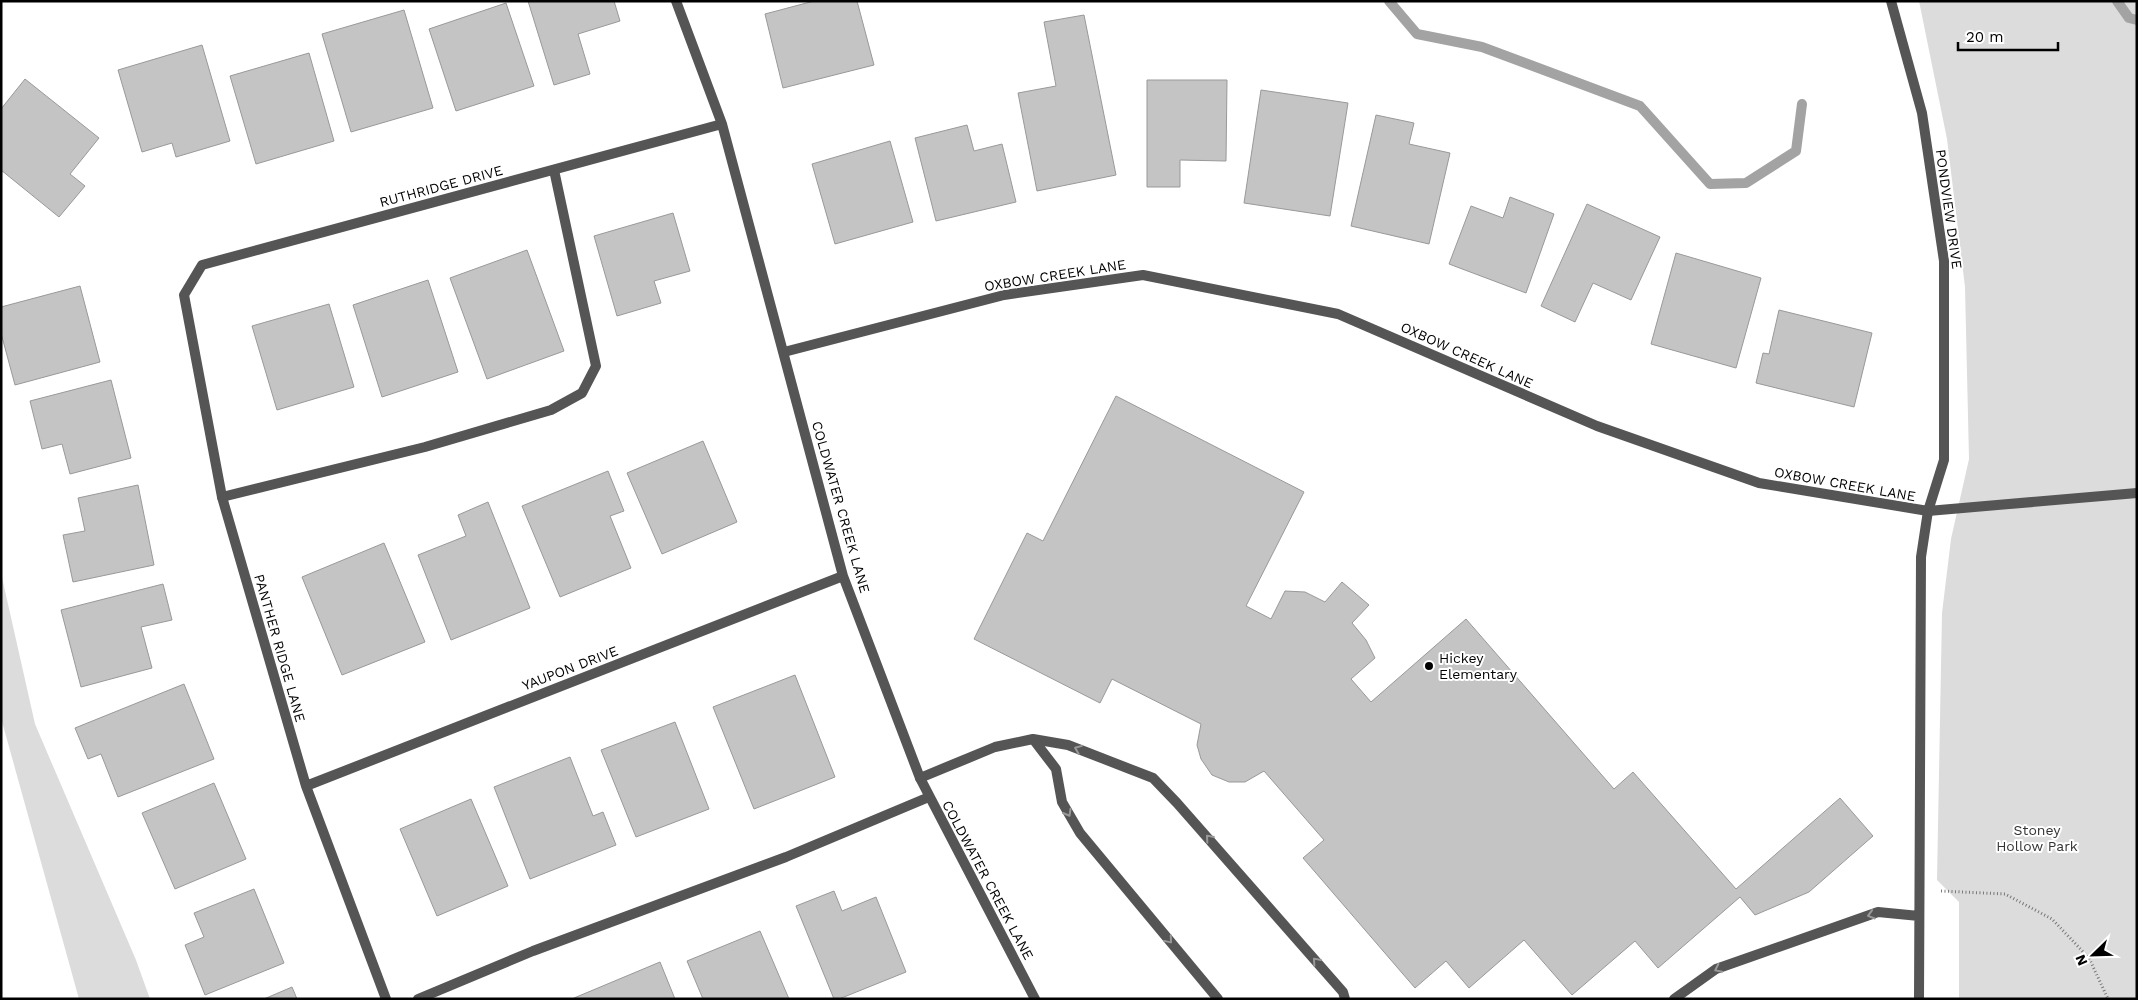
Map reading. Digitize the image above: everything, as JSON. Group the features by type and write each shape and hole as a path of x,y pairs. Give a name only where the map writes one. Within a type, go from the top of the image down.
{"street":[{"name":"COLDWATER CREEK LANE","path":"676,1 722,124 843,576 920,778 1035,999"},
{"name":"PONDVIEW DRIVE","path":"1891,1 1922,114 1944,262 1944,460 1928,511 1921,557 1918,999"},
{"name":"RUTHRIDGE DRIVE","path":"184,295 202,265 722,124"},
{"path":"222,497 425,447 552,410 582,393 596,366 554,170"},
{"name":"OXBOW CREEK LANE","path":"784,352 1004,295 1143,275 1338,314 1597,426 1759,483 1928,511 2137,493"},
{"name":"PANTHER RIDGE LANE","path":"184,295 222,497 306,786 386,999"},
{"name":"YAUPON DRIVE","path":"306,786 843,576"},
{"path":"1033,739 1056,769 1062,802 1080,833 1218,999"},
{"path":"920,778 995,747 1033,739 1068,745 1153,778 1203,832 1343,992 1345,999"},
{"path":"418,999 533,951 786,857 930,797"},
{"path":"1674,999 1716,969 1878,912 1919,916"}],"path":[{"path":"1919,890 2005,894 2052,919 2089,958 2108,999"}],"green space":[{"name":"Stoney Hollow Park","path":"1919,1 2137,1 2137,999 1959,999 1959,902 1937,880 1942,613 1951,539 1969,459 1965,287 1947,139"},
{"path":"1,573 35,724 136,960 150,999 79,999 1,718"}],"building":[{"path":"528,1 614,1 620,21 578,34 590,74 554,85"},
{"path":"814,1 857,1 874,65 783,88 765,14"},
{"path":"506,3 534,86 456,111 429,29"},
{"path":"404,10 433,108 351,132 322,34"},
{"path":"1084,15 1116,175 1037,191 1018,93 1056,86 1044,22"},
{"path":"202,45 230,141 176,157 172,143 142,152 118,70"},
{"path":"309,53 334,141 256,164 230,76"},
{"path":"25,79 99,138 70,174 85,186 59,217 1,170 1,109"},
{"path":"1147,80 1227,80 1226,161 1180,160 1180,187 1147,187"},
{"path":"1261,90 1348,103 1330,216 1244,203"},
{"path":"1376,115 1414,123 1409,144 1450,153 1429,244 1351,226"},
{"path":"967,125 974,151 1002,144 1016,202 936,221 915,138"},
{"path":"890,141 913,222 835,244 812,164"},
{"path":"1510,197 1554,214 1526,293 1449,264 1471,206 1503,218"},
{"path":"1587,204 1660,237 1631,300 1593,283 1575,322 1541,306"},
{"path":"673,213 690,271 654,281 661,303 617,316 594,236"},
{"path":"527,250 564,351 487,379 450,278"},
{"path":"1676,253 1761,278 1736,368 1651,344"},
{"path":"428,280 458,372 382,397 353,305"},
{"path":"80,286 100,362 15,385 1,333 1,307"},
{"path":"329,304 354,387 277,410 252,326"},
{"path":"1779,310 1872,333 1854,407 1756,383 1763,353 1769,354"},
{"path":"111,380 131,458 70,474 62,444 42,449 30,401"},
{"path":"1116,396 1304,492 1246,606 1271,619 1285,591 1305,592 1325,602 1342,582 1369,605 1352,623 1366,640 1375,658 1351,679 1371,702 1466,619 1614,789 1633,772 1736,889 1840,798 1873,836 1809,892 1755,915 1740,897 1658,968 1635,941 1572,995 1524,940 1469,988 1446,961 1415,988 1303,858 1324,840 1264,771 1245,782 1229,782 1212,775 1201,759 1197,745 1201,724 1112,679 1100,703 974,639 1027,533 1043,541"},
{"path":"703,441 737,522 662,554 627,473"},
{"path":"608,471 624,511 610,516 631,568 560,597 522,506"},
{"path":"138,485 154,565 73,582 63,535 85,531 78,498"},
{"path":"488,502 530,608 451,640 418,555 466,536 458,515"},
{"path":"384,543 425,642 342,675 302,577"},
{"path":"163,584 172,620 141,627 152,668 81,687 61,610"},
{"path":"795,675 835,777 754,809 713,707"},
{"path":"184,684 214,759 118,797 101,754 88,759 75,728"},
{"path":"675,722 709,809 636,837 601,750"},
{"path":"570,757 593,816 603,812 616,845 530,879 494,787"},
{"path":"214,783 246,859 175,889 142,813"},
{"path":"471,799 508,886 437,916 400,829"},
{"path":"254,889 284,963 205,995 185,945 204,937 194,913"},
{"path":"834,891 842,911 876,897 906,972 839,999 834,999 796,906"},
{"path":"760,931 789,999 703,999 687,961"},
{"path":"660,962 675,999 574,998"},
{"path":"292,987 297,999 264,999"}],"waterway":[{"path":"1389,1 1417,34 1482,47 1640,106 1710,184 1746,183 1796,151 1802,104"},
{"path":"2117,1 2129,18 2137,20"}],"place":[{"name":"Hickey Elementary","path":"1429,666"}]}
